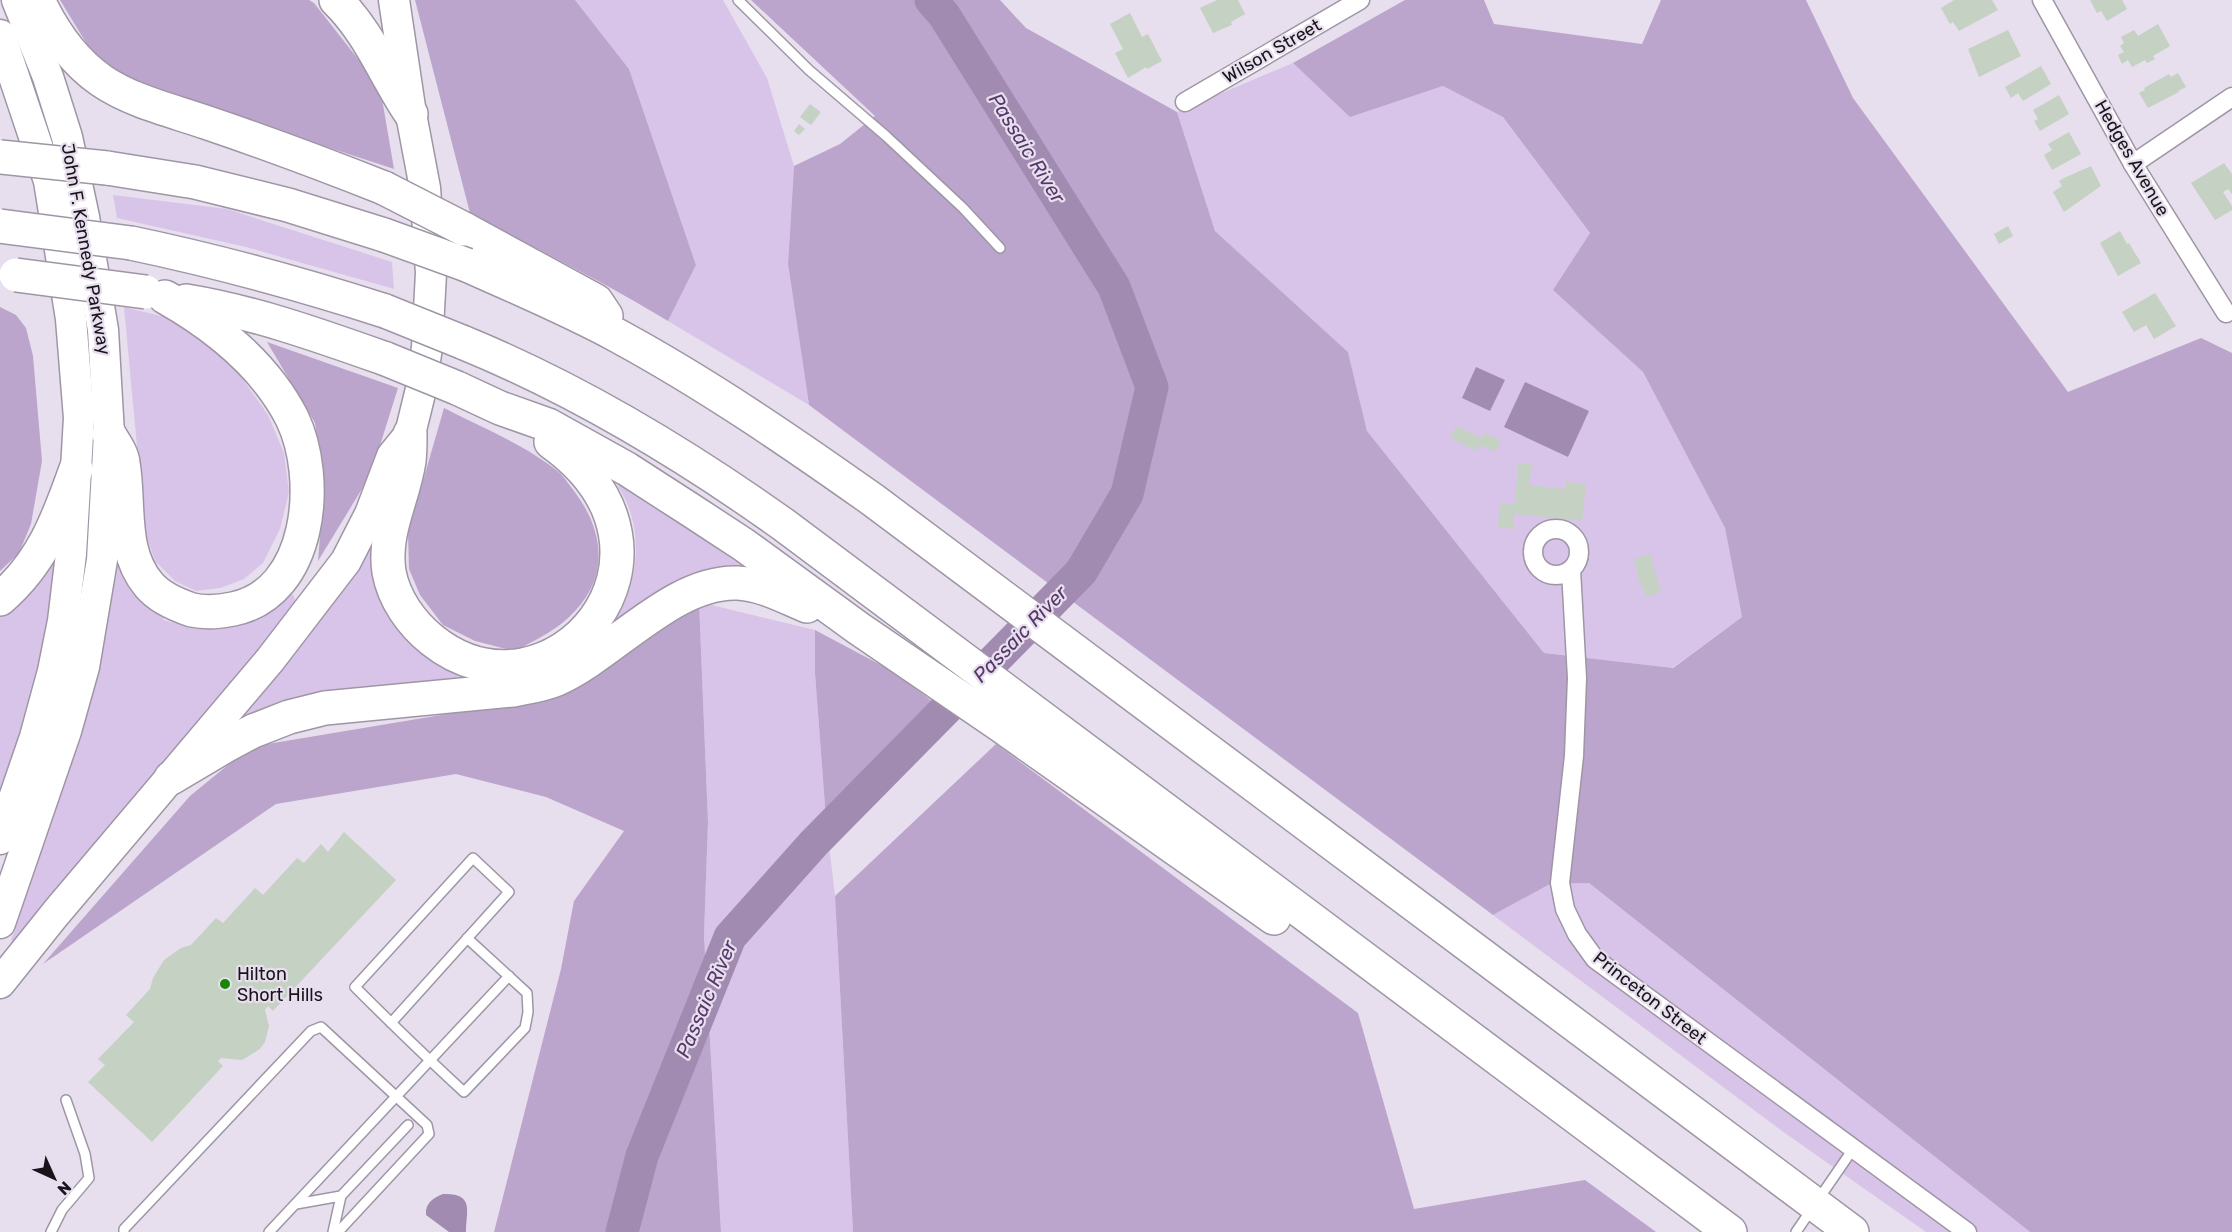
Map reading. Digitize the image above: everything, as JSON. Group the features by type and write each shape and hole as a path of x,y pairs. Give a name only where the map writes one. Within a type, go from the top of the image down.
{"highway":[{"path":"38,0 58,37 102,81 141,100 312,159 384,188 596,301 618,336"},
{"path":"336,0 368,39 392,86 411,114"},
{"path":"0,156 107,168 195,182 288,206 384,235 467,265 618,336 705,386 790,441 1003,597 1852,1232"},
{"path":"0,226 131,243 212,260 385,311 510,362 567,390 720,480 959,656 1010,713"},
{"path":"8,275 156,294 211,305 386,358 500,408 548,425 627,469 744,545 858,628 939,683 1010,713 1351,948 1730,1232"},
{"path":"109,435 123,460 130,548 141,574 151,588 181,607 212,612 240,608 256,601 275,585 288,568 300,543 306,519 308,478 300,438 279,394 264,376 215,328 156,294"},
{"path":"411,434 409,462 391,524 388,549 389,572 397,598 422,633 442,648 461,658 504,666 543,659 582,634 602,610 608,600 617,568 617,539 610,513 594,482 576,462 554,444 500,408"},
{"path":"0,599 16,586 46,544 57,524 76,469"},
{"path":"171,778 225,746 289,717 325,708 513,690 543,684 557,679 584,663 669,605 705,588 720,584 739,584 770,590 858,628"}],"main road":[{"name":"John F. Kennedy Parkway","path":"0,923 66,731 84,667 102,560 109,435 104,330 84,217 67,137 48,77 17,0"},
{"path":"0,983 56,913 270,660 346,561 370,514 392,456 411,434 427,347 431,273 425,188 394,0"},
{"name":"John F. Kennedy Parkway","path":"0,35 49,181 70,310 79,418 71,554 63,621 53,671 35,737 0,838"}],"street":[{"name":"Wilson Street","path":"1185,102 1360,0"},
{"name":"Hedges Avenue","path":"2042,0 2133,164 2226,313"},
{"path":"2133,164 2232,97"},
{"name":"Princeton Street","path":"1571,570 1577,678 1574,756 1560,883 1565,909 1577,934 1595,959 1967,1232"}],"lane":[{"path":"738,0 809,70 886,136 963,208 1000,248"},
{"path":"391,1023 467,938 509,892 473,858 355,987 391,1023 430,1061 464,1092 525,1028 528,1012 527,993 467,938"},
{"path":"269,1232 509,976"},
{"path":"123,1232 123,1229 311,1031 321,1027 427,1125 429,1134 338,1232"},
{"path":"51,1232 62,1210 89,1178 85,1154 66,1100"},
{"path":"333,1232 341,1196 408,1125"},
{"path":"1796,1232 1853,1149"},
{"path":"296,1204 341,1196"}],"shaded area":[{"path":"60,0 309,0 314,3 380,87 394,169 147,88 99,64"},
{"path":"415,0 575,0 629,69 696,265 668,321 595,279 470,213"},
{"path":"575,0 723,0 767,78 794,166 788,264 809,405 668,321 696,265 629,69"},
{"path":"751,0 1000,0 1026,28 1177,112 1215,231 1348,352 1367,431 1544,653 1673,668 1742,617 1725,528 1643,372 1553,290 1590,233 1503,117 1443,86 1350,117 1293,63 1405,0 1484,0 1494,24 1642,44 1661,0 1806,0 1853,98 2068,392 2201,338 2232,353 2232,1232 2030,1232 1589,883 1550,884 1493,915 809,405 788,264 794,166 840,144 875,116"},
{"path":"1293,63 1350,116 1443,86 1503,117 1590,233 1554,290 1643,372 1725,528 1742,617 1672,668 1544,653 1367,431 1348,352 1215,231 1177,112"},
{"path":"113,195 227,209 392,262 394,289 246,247 117,218"},
{"path":"0,307 16,315 26,328 33,356 42,461 31,524 19,553 0,571"},
{"path":"124,307 165,317 230,361 268,415 284,453 289,492 280,529 263,563 244,579 220,588 196,591 175,581 155,561 145,532"},
{"path":"267,342 398,388 371,474 318,561 324,487 315,423"},
{"path":"1476,367 1505,380 1490,411 1462,398"},
{"path":"1525,382 1589,411 1568,457 1504,427"},
{"path":"444,408 519,445 560,473 584,506 596,536 599,551 598,567 594,582 586,597 561,624 514,651 475,641 443,625 420,595 409,569 408,533"},
{"path":"620,483 758,572 603,632 622,606 633,577 635,561 634,529 626,500 618,487"},
{"path":"373,536 376,566 472,676 468,682 238,721"},
{"path":"115,546 165,613 163,620 199,627 231,626 261,615 292,593 299,607 14,941 11,941 81,730"},
{"path":"52,562 57,564 43,654 0,801 0,612"},
{"path":"699,602 815,630 815,673 826,819 835,896 853,1232 721,1232 704,936 708,822"},
{"path":"699,602 708,822 704,936 721,1232 494,1232 561,969 574,901 624,831 546,797 456,774 276,804 43,964 190,796 250,747 548,697"},
{"path":"815,630 896,673 933,702 826,819 815,673"},
{"path":"996,744 1358,1013 1414,1209 1585,1180 1656,1232 853,1232 835,896"},
{"path":"1589,883 2030,1232 1926,1232 1782,1131 1493,915 1550,884"},
{"path":"443,1194 453,1194 464,1200 467,1210 466,1232 449,1232 426,1215 430,1202"}],"building":[{"path":"1217,0 1238,0 1245,14 1231,22 1232,25 1213,33 1200,8"},
{"path":"1954,0 1992,0 1998,10 1959,31 1953,22 1950,24 1941,8"},
{"path":"2090,0 2122,0 2127,9 2107,21 2101,11 2097,13"},
{"path":"1130,13 1142,37 1148,34 1162,61 1128,78 1115,53 1123,49 1110,24"},
{"path":"2158,24 2170,46 2153,56 2155,59 2147,63 2145,60 2132,67 2128,60 2122,64 2118,55 2124,52 2120,46 2124,43 2121,37 2134,30 2138,36"},
{"path":"2008,30 2021,56 1979,77 1968,49"},
{"path":"2041,66 2051,84 2023,101 2018,93 2011,98 2005,87"},
{"path":"2178,73 2186,87 2148,108 2139,93 2169,74 2171,77"},
{"path":"2059,95 2069,114 2040,131 2034,121 2038,119 2033,110"},
{"path":"810,104 821,112 811,125 800,117"},
{"path":"799,124 805,129 799,135 794,131"},
{"path":"2069,132 2081,154 2052,170 2044,155 2052,150 2048,144"},
{"path":"2224,163 2232,174 2232,194 2228,189 2223,192 2232,210 2215,220 2191,183"},
{"path":"2091,166 2101,186 2064,212 2053,192 2062,186 2059,181"},
{"path":"2008,226 2013,236 1999,244 1994,234"},
{"path":"2120,231 2141,263 2118,276 2100,243"},
{"path":"2155,293 2176,326 2154,339 2146,325 2134,332 2122,312"},
{"path":"1456,426 1482,438 1485,433 1501,440 1495,452 1480,445 1477,451 1450,438"},
{"path":"1518,463 1532,464 1529,485 1566,489 1566,482 1586,484 1582,521 1514,514 1513,529 1498,527 1500,503 1515,504"},
{"path":"1650,554 1661,592 1646,597 1643,587 1641,588 1634,559"},
{"name":"Hilton Short Hills","path":"344,832 396,880 273,1011 268,1006 265,1010 269,1026 265,1042 260,1049 242,1060 221,1058 218,1061 223,1066 152,1142 88,1082 105,1065 98,1059 134,1022 126,1015 150,989 153,978 164,960 181,948 191,945 216,918 223,923 255,888 263,895 297,858 304,863 321,844 328,852"}],"waterway":[{"name":"Passaic River","path":"622,1232 642,1156 730,937 814,843 1081,572 1127,494 1152,387 1114,287 944,15 931,0"}],"place":[{"name":"Hilton Short Hills","path":"225,984"}]}
